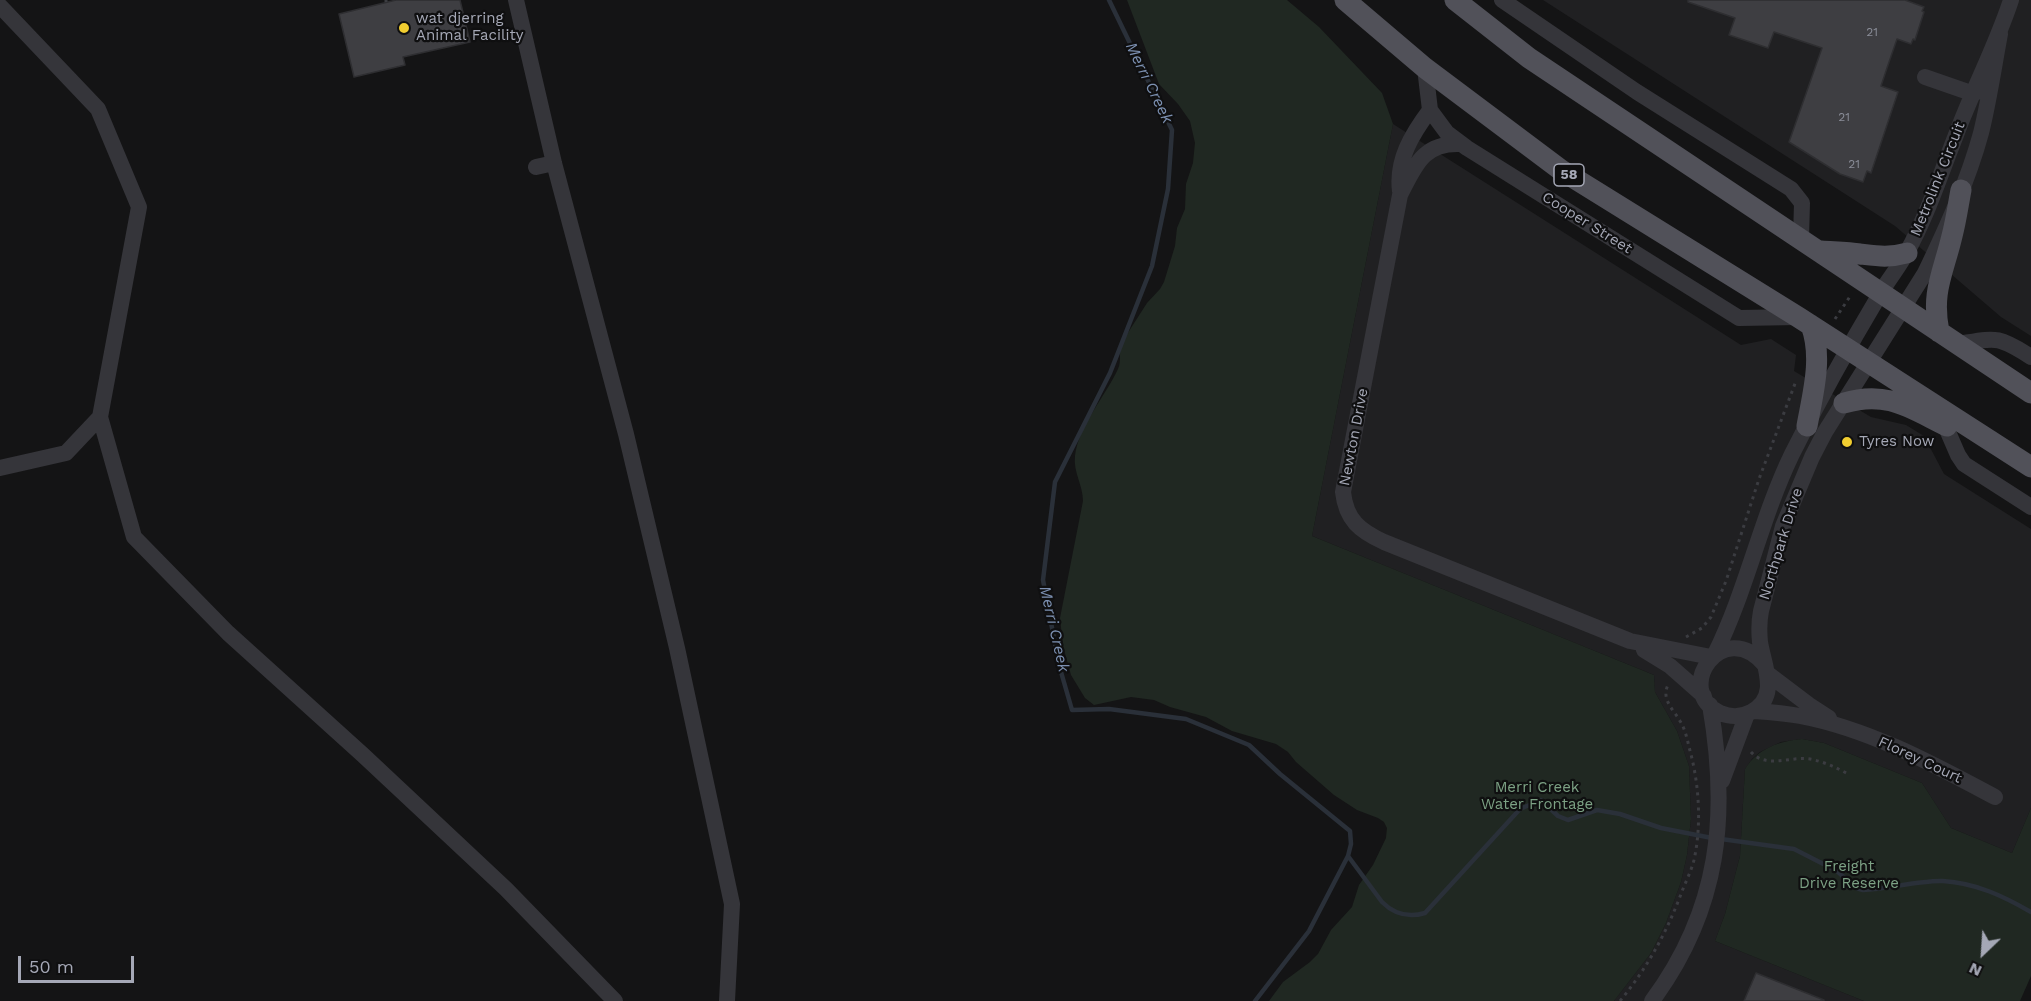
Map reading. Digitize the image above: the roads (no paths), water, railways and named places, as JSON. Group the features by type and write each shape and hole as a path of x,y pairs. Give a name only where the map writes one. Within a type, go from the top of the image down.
{"main road":[{"name":"Cooper Street","path":"1345,0 1425,68 1561,170 1805,321 2024,462"},
{"path":"1455,0 1529,58 2031,393"},
{"path":"1939,332 1936,314 1937,289 1953,235 1961,190"},
{"path":"1821,251 1880,257 1893,257 1907,253"},
{"path":"1805,321 1817,344 1807,426"},
{"path":"1844,403 1867,398 1887,400 1907,407 2024,462"}],"street":[{"path":"516,0 554,163 626,434 677,648 732,904 727,1001"},
{"path":"1502,0 1637,92 1791,189 1802,203 1801,238"},
{"name":"Metrolink Circuit","path":"1903,306 1925,273 1961,190 1981,133 2000,34 2010,0"},
{"path":"0,6 98,109 139,207 100,417 134,537 228,633 506,889 615,1001"},
{"name":"Metrolink Circuit","path":"1848,350 1881,292 1907,253 1933,200 1956,134 2000,34"},
{"path":"1425,68 1430,110"},
{"path":"1924,77 1974,94"},
{"name":"Cooper Street","path":"1430,110 1447,133 1461,144 1739,318 1805,321"},
{"name":"Newton Drive","path":"1430,110 1416,129 1407,147 1400,171 1400,195 1343,492 1344,501 1353,522 1367,534 1384,542 1630,641 1671,666 1687,679 1707,701"},
{"name":"Newton Drive","path":"1400,195 1418,163 1430,150 1444,144 1461,144"},
{"path":"536,167 554,163"},
{"name":"Northpark Drive","path":"1767,670 1760,640 1761,610 1783,526 1812,458 1903,306"},
{"path":"1957,344 1991,338 2002,341 2031,357"},
{"name":"Northpark Drive","path":"1713,656 1738,604 1791,456 1848,350"},
{"path":"0,468 66,453 100,417"},
{"path":"1945,425 1964,464 2031,507"},
{"name":"Newton Drive","path":"1630,641 1713,656"},
{"path":"1653,1001 1690,939 1708,888 1717,845 1719,787 1714,730 1701,687 1701,676 1713,656 1726,649 1737,648 1748,650 1757,656 1767,670 1769,684 1767,695 1761,704 1750,713 1727,716 1718,712 1707,701"},
{"name":"Florey Court","path":"1767,670 1809,705 1843,726 1937,767 1995,797"},
{"path":"1719,787 1750,713"},
{"name":"Florey Court","path":"1750,713 1789,714 1843,726"}],"waterway":[{"name":"Merri Creek","path":"1109,0 1172,130 1168,189 1152,266 1110,373 1055,482 1043,580 1059,665 1072,710 1109,709 1186,719 1249,745 1280,774 1350,831 1351,844 1348,856 1309,931 1255,1001"},
{"path":"1348,856 1382,902 1396,912 1413,915 1425,913 1520,809 1541,800 1558,816 1568,820 1597,810 1620,814 1661,828 1712,838"},
{"path":"1721,839 1794,849 1837,871 1856,888 1863,890 1924,882 1955,882 1989,891 2031,912"}],"place":[{"name":"wat djerring Animal Facility","path":"404,28"},
{"name":"Tyres Now","path":"1847,442"}],"park label":[{"name":"Merri Creek Water Frontage","path":"1537,796"},
{"name":"Freight Drive Reserve","path":"1849,876"}]}
